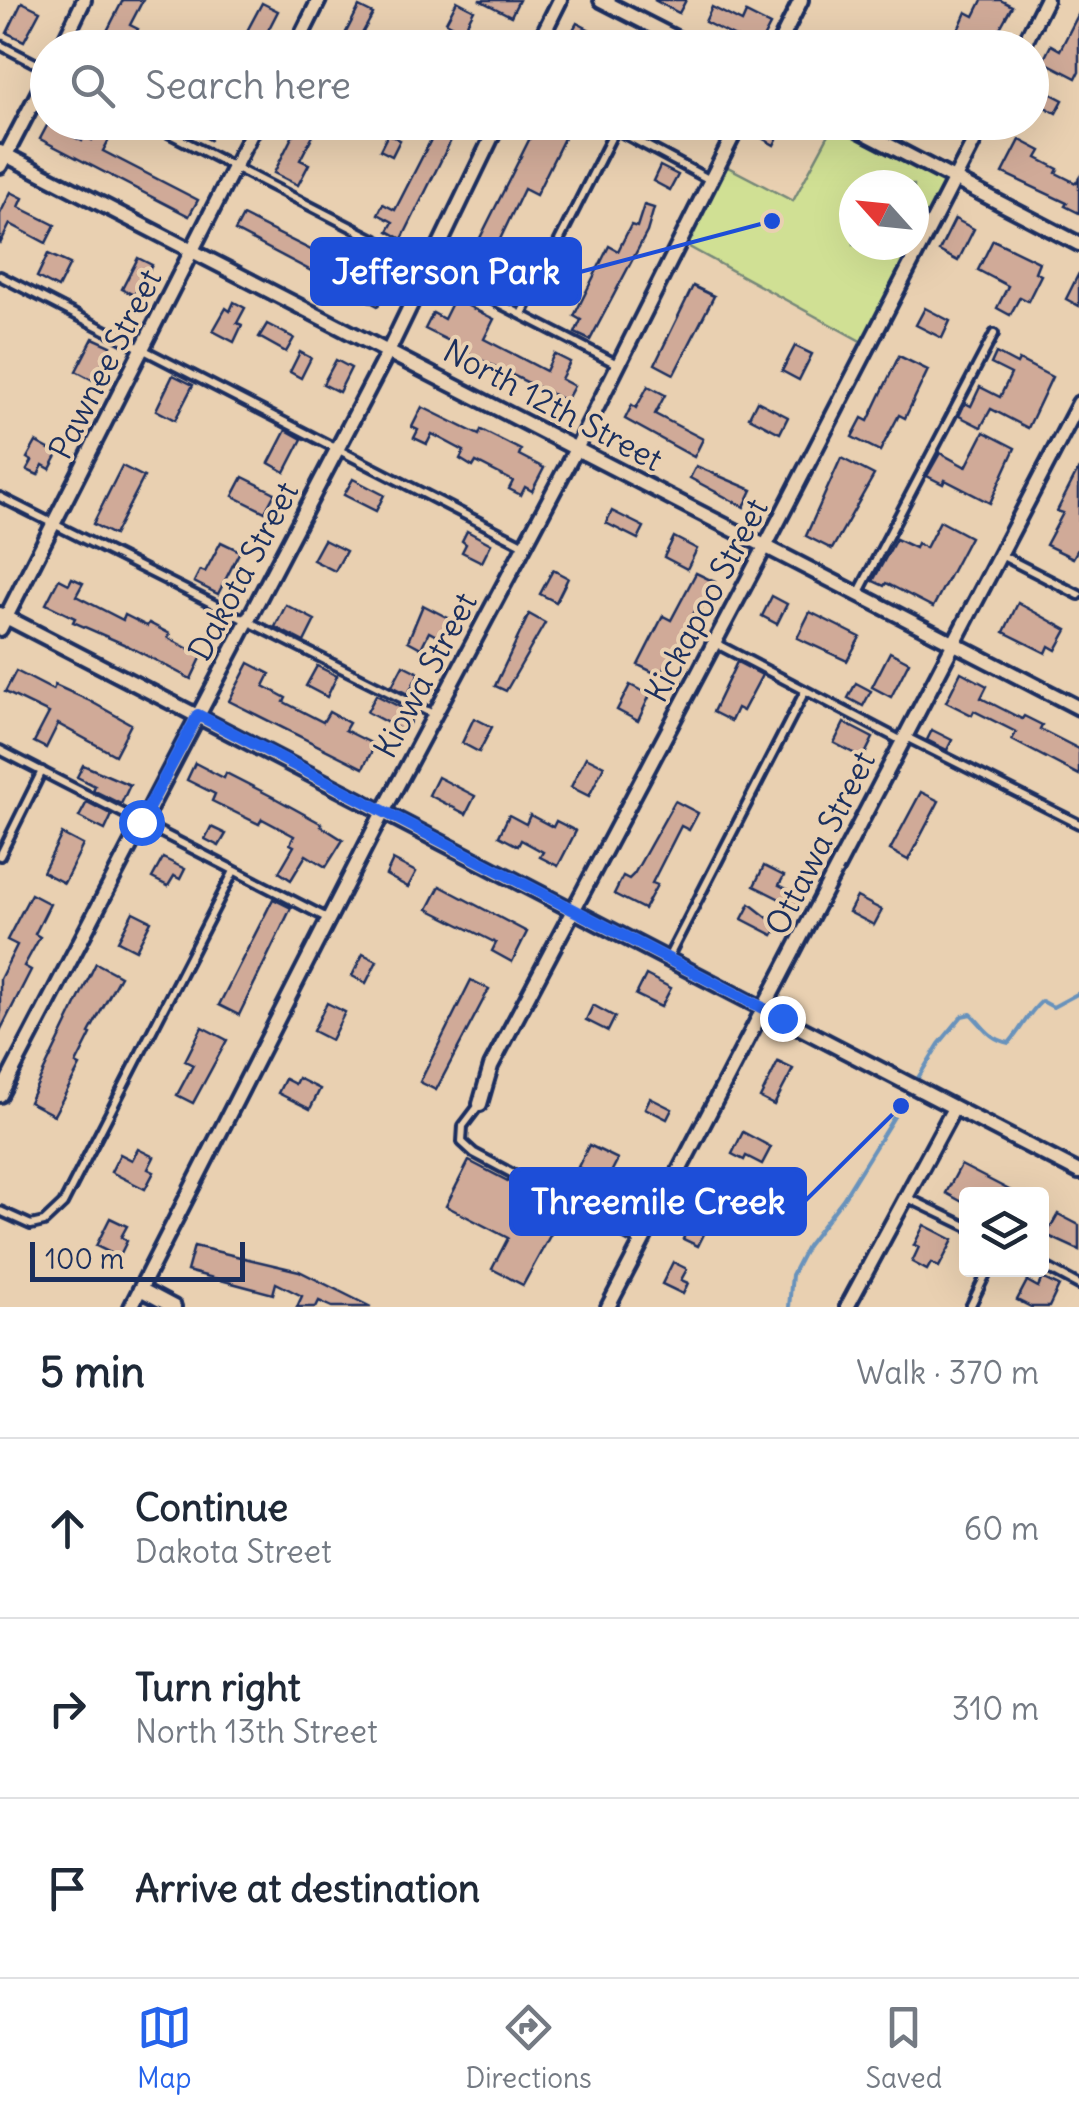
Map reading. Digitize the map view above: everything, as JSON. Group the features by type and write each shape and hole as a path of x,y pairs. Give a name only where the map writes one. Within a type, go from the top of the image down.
{"street":[{"path":"69,30 84,0"},
{"path":"304,30 319,0"},
{"path":"545,30 560,0"},
{"path":"601,0 660,30"},
{"path":"786,30 802,0"},
{"path":"1031,30 1046,0"},
{"path":"2,158 30,106"},
{"name":"Pawnee Street","path":"2,620 248,140"},
{"name":"Dakota Street","path":"0,1095 338,450 491,140"},
{"name":"Kiowa Street","path":"130,1307 383,812 576,449 731,140"},
{"path":"879,140 1079,244"},
{"name":"Kickapoo Street","path":"480,1104 491,1066 766,546 975,140"},
{"name":"North 12th Street","path":"2,158 194,249 1079,708"},
{"name":"Ottawa Street","path":"608,1307 1079,403"},
{"path":"2,620 198,715 1079,1172"},
{"path":"847,1307 954,1108"},
{"path":"140,1289 174,1307"}],"lane":[{"path":"0,45 30,62"},
{"path":"181,140 618,364"},
{"path":"522,314 610,140"},
{"path":"634,140 711,180"},
{"path":"0,276 525,545"},
{"path":"859,594 994,334"},
{"path":"0,496 436,716"},
{"path":"1000,554 1079,595"},
{"path":"715,643 1079,824"},
{"path":"668,959 806,691"},
{"path":"0,750 328,919"},
{"path":"0,856 42,771"},
{"path":"0,1211 31,1226 44,1222 64,1204 234,871"},
{"path":"480,1104 463,1126 462,1142 474,1153 642,1243"},
{"path":"906,1197 959,1223"},
{"path":"1049,1269 1079,1285"},
{"path":"970,1307 985,1277"}],"green space":[{"path":"826,140 878,140 955,179 929,229 929,170 839,170 839,260 913,260 868,345 680,242 720,163 793,201"}],"building":[{"path":"123,0 143,0 130,25 137,30 108,30"},
{"path":"479,0 519,0 511,16"},
{"path":"654,0 686,0 679,13"},
{"path":"982,0 1000,0 1012,6 999,30 958,30 966,12 974,16"},
{"path":"457,1 474,10 464,30 446,22"},
{"path":"22,2 40,11 24,41 7,33"},
{"path":"262,3 278,11 268,30 248,30"},
{"path":"359,7 373,14 364,30 347,30"},
{"path":"712,7 742,22 746,13 770,25 767,30 721,30 705,22"},
{"path":"1079,13 1076,78 1049,64 1051,45 1060,50"},
{"path":"1049,93 1063,100 1056,113 1049,109"},
{"path":"42,140 109,140 103,151 198,200 189,216"},
{"path":"290,140 310,140 300,160 309,164 298,185 274,173"},
{"path":"385,140 400,140 392,156 380,150"},
{"path":"431,140 451,140 402,239 388,231 393,222 378,214 383,204 395,210"},
{"path":"529,140 563,140 536,195 524,189 480,281 463,272"},
{"path":"1020,140 1041,151 1037,158 1058,169 1056,173 1076,183 1079,178 1079,213 1065,206 1067,203 1003,173"},
{"path":"660,166 678,175 670,190 653,181"},
{"path":"11,192 23,198 19,207 55,225 46,243 10,224 0,244 0,214"},
{"path":"644,205 654,208 647,232 590,340 575,333 581,320 574,316 609,246 618,251 631,225 637,227"},
{"path":"243,216 387,288 378,306 235,231"},
{"path":"955,219 974,229 958,261 939,251"},
{"path":"993,240 1039,262 1035,272 1041,275 1028,301 1020,297 1010,315 997,308 1008,286 978,270"},
{"path":"48,254 70,264 58,288 37,277"},
{"path":"138,258 152,265 147,274 153,277 145,294 137,290 134,295 122,289"},
{"path":"1079,273 1079,306 1066,299"},
{"path":"693,286 714,296 674,374 655,364"},
{"path":"454,299 494,319 484,339 546,371 554,354 570,362 561,379 574,386 566,401 425,329 433,313 444,319"},
{"path":"234,302 245,308 234,342 213,331"},
{"path":"925,308 950,321 942,338 916,325"},
{"path":"267,324 294,338 286,352 259,337"},
{"path":"93,338 111,346 93,380 76,371"},
{"path":"795,346 812,354 799,380 782,371"},
{"path":"300,352 311,358 301,378 290,372"},
{"path":"996,353 1052,377 1028,428 991,409 981,427 959,416 965,403 971,406 980,387 1000,397 1011,374 991,364"},
{"path":"899,356 928,370 905,418 899,415 880,451 852,437 862,418 868,421"},
{"path":"336,360 351,368 339,392 323,384"},
{"path":"173,375 193,385 175,420 156,410"},
{"path":"648,386 665,395 655,414 703,439 694,457 625,419"},
{"path":"757,401 788,417 780,433 749,417"},
{"path":"422,407 521,450 519,455 544,468 532,491 525,487 521,495 509,489 513,481 476,462 473,467 460,459 464,451 432,434 427,444 414,438 418,430 412,427"},
{"path":"286,430 302,439 285,472 269,463"},
{"path":"984,432 1015,448 990,503 945,480 943,484 927,476 940,453 966,467"},
{"path":"36,442 58,454 50,469 43,465 38,475 27,470 32,461 27,458"},
{"path":"841,458 874,475 832,549 806,536"},
{"path":"122,466 144,477 114,535 93,524"},
{"path":"696,466 752,490 744,507 690,478"},
{"path":"1079,468 1079,547 1073,558 1046,545 1063,513 1057,511"},
{"path":"243,477 275,493 265,512 233,496"},
{"path":"353,479 384,495 376,511 344,495"},
{"path":"612,511 644,527 638,539 606,523"},
{"path":"940,521 970,537 933,607 886,583 884,586 873,581 896,539 915,548 917,543 926,548"},
{"path":"467,531 491,544 482,562 462,552"},
{"path":"674,537 697,549 687,569 664,557"},
{"path":"324,540 346,551 335,571 313,560"},
{"path":"221,542 240,551 218,594 194,582 200,570 205,572"},
{"path":"553,570 568,578 556,602 540,594"},
{"path":"696,573 715,582 700,611 696,609 661,676 638,665 663,616 671,620"},
{"path":"72,578 83,583 76,596 123,620 125,615 147,626 149,623 202,656 191,679 73,622 75,618 46,604 59,579 69,584"},
{"path":"772,596 787,604 777,624 762,616"},
{"path":"1018,603 1067,630 1056,650 1049,646 1046,653 1004,632"},
{"path":"286,605 315,620 304,642 275,627"},
{"path":"423,605 452,620 442,639 429,632 421,648 408,641"},
{"path":"810,612 860,637 847,661 797,638"},
{"path":"529,614 545,623 506,691 495,686"},
{"path":"890,652 909,662 891,697 872,687"},
{"path":"737,662 762,675 743,711 737,708 731,721 713,712"},
{"path":"249,663 270,674 264,686 286,698 284,702 323,722 329,712 349,723 345,730 375,745 363,768 229,701"},
{"path":"403,665 419,673 408,694 392,686"},
{"path":"317,666 337,676 327,697 306,686"},
{"path":"16,671 53,690 55,685 88,700 131,724 115,755 58,724 46,748 34,742 49,713 5,692"},
{"path":"961,672 987,686 981,698 1042,725 1040,729 1079,749 1079,775 1012,740 1016,732 946,702"},
{"path":"856,683 871,691 863,706 848,698"},
{"path":"630,685 650,695 638,721 617,710"},
{"path":"376,695 414,714 405,732 367,712"},
{"path":"474,718 492,727 479,752 462,743"},
{"path":"844,723 873,738 863,758 834,743"},
{"path":"932,730 952,740 947,750 927,740"},
{"path":"586,757 604,766 589,796 571,787"},
{"path":"195,763 224,778 226,773 273,797 343,840 326,867 306,855 291,880 279,872 294,846 290,844 294,836 262,819 259,824 212,801 215,794 187,780"},
{"path":"83,765 130,785 121,804 77,777"},
{"path":"438,777 475,796 466,814 429,795"},
{"path":"921,792 939,801 908,860 890,850"},
{"path":"675,801 698,813 689,830 681,826 652,883 657,885 644,909 614,894 623,876 629,879 634,874"},
{"path":"87,802 112,815 105,830 79,817"},
{"path":"509,815 526,824 530,815 553,827 556,821 576,831 558,866 521,840 518,846 499,836"},
{"path":"211,827 226,834 219,846 205,839"},
{"path":"62,834 83,845 64,883 43,872"},
{"path":"163,858 185,869 180,879 174,876 168,886 152,878"},
{"path":"393,860 416,872 408,887 386,875"},
{"path":"764,866 784,876 779,885 801,896 796,907 754,886"},
{"path":"440,886 527,932 512,962 492,951 496,943 428,909"},
{"path":"31,894 50,904 35,934 40,937 24,966 31,970 0,1031 0,979 17,945 7,940"},
{"path":"857,897 882,910 874,925 849,912"},
{"path":"273,899 291,908 239,1015 219,1005"},
{"path":"750,904 778,926 773,935 742,919"},
{"path":"133,912 151,921 136,950 118,941"},
{"path":"363,954 377,961 366,983 352,976"},
{"path":"96,963 120,976 89,1033 76,1064 80,1066 54,1115 29,1102"},
{"path":"646,975 671,988 661,1007 636,995"},
{"path":"471,980 489,989 436,1090 420,1082"},
{"path":"327,1003 345,1012 331,1040 313,1031"},
{"path":"593,1005 615,1017 608,1031 586,1020"},
{"path":"202,1027 227,1040 193,1103 177,1095 193,1065 185,1061"},
{"path":"778,1062 793,1069 774,1105 760,1098"},
{"path":"298,1078 320,1089 310,1109 278,1093 285,1079 295,1084"},
{"path":"650,1098 672,1109 667,1119 645,1108"},
{"path":"743,1132 771,1147 762,1164 732,1154"},
{"path":"589,1145 618,1159 606,1182 578,1167"},
{"path":"138,1149 154,1157 148,1169 154,1172 145,1189 111,1172 120,1154 132,1160"},
{"path":"469,1161 564,1210 523,1285 492,1269 508,1238 446,1206"},
{"path":"961,1165 1003,1187 959,1187 959,1200 946,1193"},
{"path":"695,1214 710,1222 698,1246 683,1239"},
{"path":"1058,1214 1079,1225 1079,1250 1049,1236"},
{"path":"110,1218 127,1226 121,1237 127,1241 119,1257 96,1246"},
{"path":"924,1225 953,1240 939,1267 931,1263 927,1270 912,1262 919,1247 914,1245"},
{"path":"194,1246 299,1271 371,1307 332,1307 319,1301 316,1307 297,1307 302,1296 276,1283 273,1294 187,1271"},
{"path":"673,1262 687,1269 681,1280 688,1283 683,1294 662,1284"},
{"path":"1042,1278 1059,1286 1049,1307 1031,1307 1017,1300 1027,1281 1038,1287"}],"waterway":[{"path":"789,1307 792,1275 807,1246 843,1199 939,1044 962,1016 971,1014 992,1035 1009,1043 1042,1001 1053,1007 1079,993"}],"place":[{"name":"Jefferson Park","path":"772,221"},
{"name":"Threemile Creek","path":"901,1106"}],"route":[{"path":"141,822 198,715 782,1018"}]}
